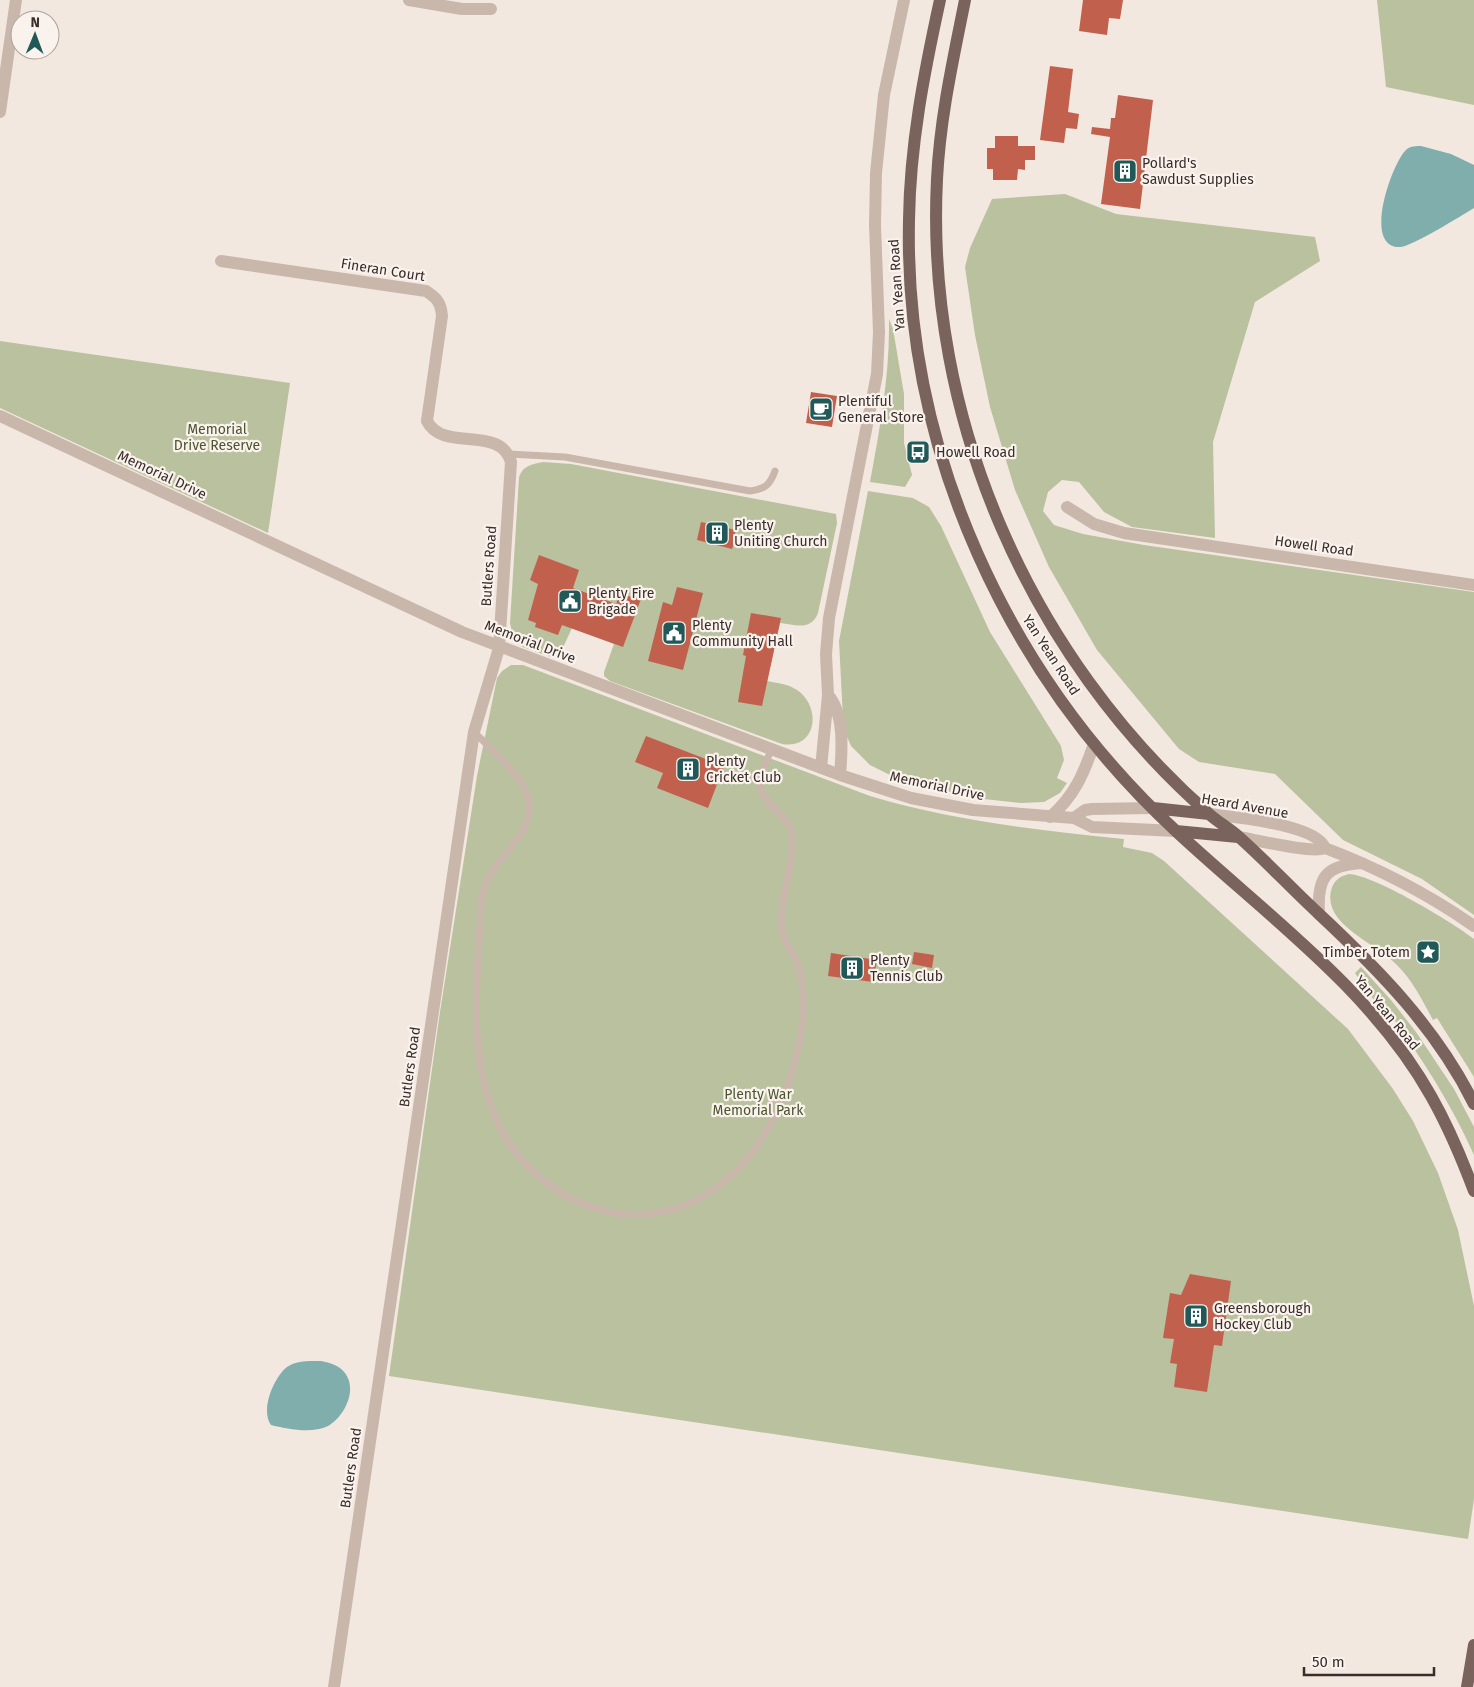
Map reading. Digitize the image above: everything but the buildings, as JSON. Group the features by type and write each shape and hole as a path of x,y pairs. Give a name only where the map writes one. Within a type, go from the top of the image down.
{"main road":[{"name":"Yan Yean Road","path":"940,0 917,114 909,221 909,262 915,331 927,396 952,491 967,531 997,596 1035,664 1094,744 1176,831 1324,965 1359,1000 1388,1035 1431,1095 1465,1165 1474,1191"},
{"name":"Yan Yean Road","path":"965,0 943,118 937,182 937,231 945,334 959,406 972,450 984,488 1012,553 1064,645 1084,674 1132,735 1209,814 1239,837 1363,954 1407,1003 1441,1049 1474,1104"},
{"name":"Heard Avenue","path":"1153,808 1209,814"},
{"name":"Memorial Drive","path":"1176,831 1239,837"},
{"path":"1467,1687 1474,1645"}],"street":[{"path":"0,112 16,0"},
{"path":"409,0 462,9 491,9"},
{"name":"Yan Yean Road","path":"821,768 828,695 826,667 829,618 877,374 879,332 875,234 876,173 884,95 904,0"},
{"name":"Fineran Court","path":"220,261 426,291 435,297 441,306 442,316 427,421 431,429 439,434 493,442 508,454"},
{"name":"Memorial Drive","path":"0,416 499,648 840,775 911,798 940,804 1008,814 1074,818 1092,827 1176,831"},
{"name":"Butlers Road","path":"334,1687 474,732 499,648 510,471 508,454"},
{"name":"Howell Road","path":"1067,507 1094,524 1124,533 1474,585"},
{"name":"Yan Yean Road","path":"828,695 837,710 841,750 840,775"},
{"path":"1050,817 1068,800 1087,766 1094,744"},
{"name":"Memorial Drive","path":"1074,818 1085,810 1092,809 1153,808"},
{"name":"Heard Avenue","path":"1209,814 1248,819 1311,835 1323,842 1325,848 1362,863 1424,894 1474,926"},
{"name":"Heard Avenue","path":"1239,837 1278,843 1307,851 1320,851 1325,848"},
{"path":"1319,914 1318,890 1323,879 1342,866 1362,863"}],"lane":[{"path":"508,454 565,457 750,492 762,489 770,483 775,471"},
{"path":"474,732 518,778 529,802 524,826 489,876 481,905 476,1028 485,1087 496,1118 512,1147 541,1180 574,1201 600,1210 622,1213 670,1209 694,1201 714,1189 744,1163 752,1152 773,1119 789,1082 798,1044 802,998 799,969 785,941 781,923 792,832 790,825 767,799 760,787 762,772 772,750"}],"green space":[{"path":"1377,0 1474,0 1474,105 1386,87"},
{"path":"1065,194 1116,214 1315,237 1320,261 1255,302 1213,442 1215,538 1132,527 1104,512 1079,482 1062,480 1048,492 1043,511 1054,525 1083,534 1144,545 1474,592 1474,915 1422,879 1343,840 1275,774 1199,762 1179,749 1097,650 1049,567 1015,490 990,407 975,335 965,267 970,248 992,199"},
{"path":"889,319 893,329 904,394 904,443 912,475 905,487 870,482 886,381"},
{"name":"Memorial Drive Reserve","path":"0,341 290,383 268,533 0,408"},
{"path":"543,462 571,464 836,514 837,523 818,613 815,619 807,625 780,623 767,681 790,686 805,697 810,706 812,726 809,734 803,740 794,744 782,744 610,681 604,676 604,672 614,644 572,628 560,654 554,658 523,647 514,641 510,623 519,478 525,468"},
{"path":"868,491 913,498 929,507 941,526 990,632 1061,746 1064,760 1057,778 1067,783 1060,793 1044,802 1021,803 984,799 906,783 870,765 851,746 845,732 843,718 839,641"},
{"name":"Plenty War Memorial Park","path":"511,665 523,665 870,796 901,805 996,824 1124,839 1123,847 1152,853 1164,861 1348,1029 1393,1089 1413,1121 1438,1173 1458,1230 1474,1306 1474,1499 1468,1539 389,1376 440,1012 477,776 497,678 502,671"},
{"path":"1349,874 1361,876 1394,891 1431,911 1474,939 1474,1077 1437,1018 1433,1020 1403,971 1388,957 1343,924 1335,914 1331,903 1333,884 1337,879"},
{"path":"1361,967 1391,1000 1416,1032 1454,1089 1474,1127 1474,1155 1455,1116 1422,1060 1384,1006 1380,1009 1355,973"}],"water":[{"path":"1421,146 1451,154 1474,165 1474,208 1425,237 1400,247 1389,244 1383,234 1381,219 1384,203 1388,185 1401,156 1409,148"},
{"path":"321,1361 340,1368 349,1380 350,1395 344,1410 334,1422 315,1430 292,1429 271,1425 268,1419 268,1403 277,1378 287,1367 295,1363"}],"place":[{"name":"Pollard's Sawdust Supplies","path":"1125,171"},
{"name":"Plentiful General Store","path":"821,409"},
{"name":"Howell Road","path":"918,452"},
{"name":"Plenty Uniting Church","path":"717,533"},
{"name":"Plenty Fire Brigade","path":"570,601"},
{"name":"Plenty Community Hall","path":"674,633"},
{"name":"Plenty Cricket Club","path":"688,769"},
{"name":"Timber Totem","path":"1428,952"},
{"name":"Plenty Tennis Club","path":"852,968"},
{"name":"Greensborough Hockey Club","path":"1196,1316"}]}
